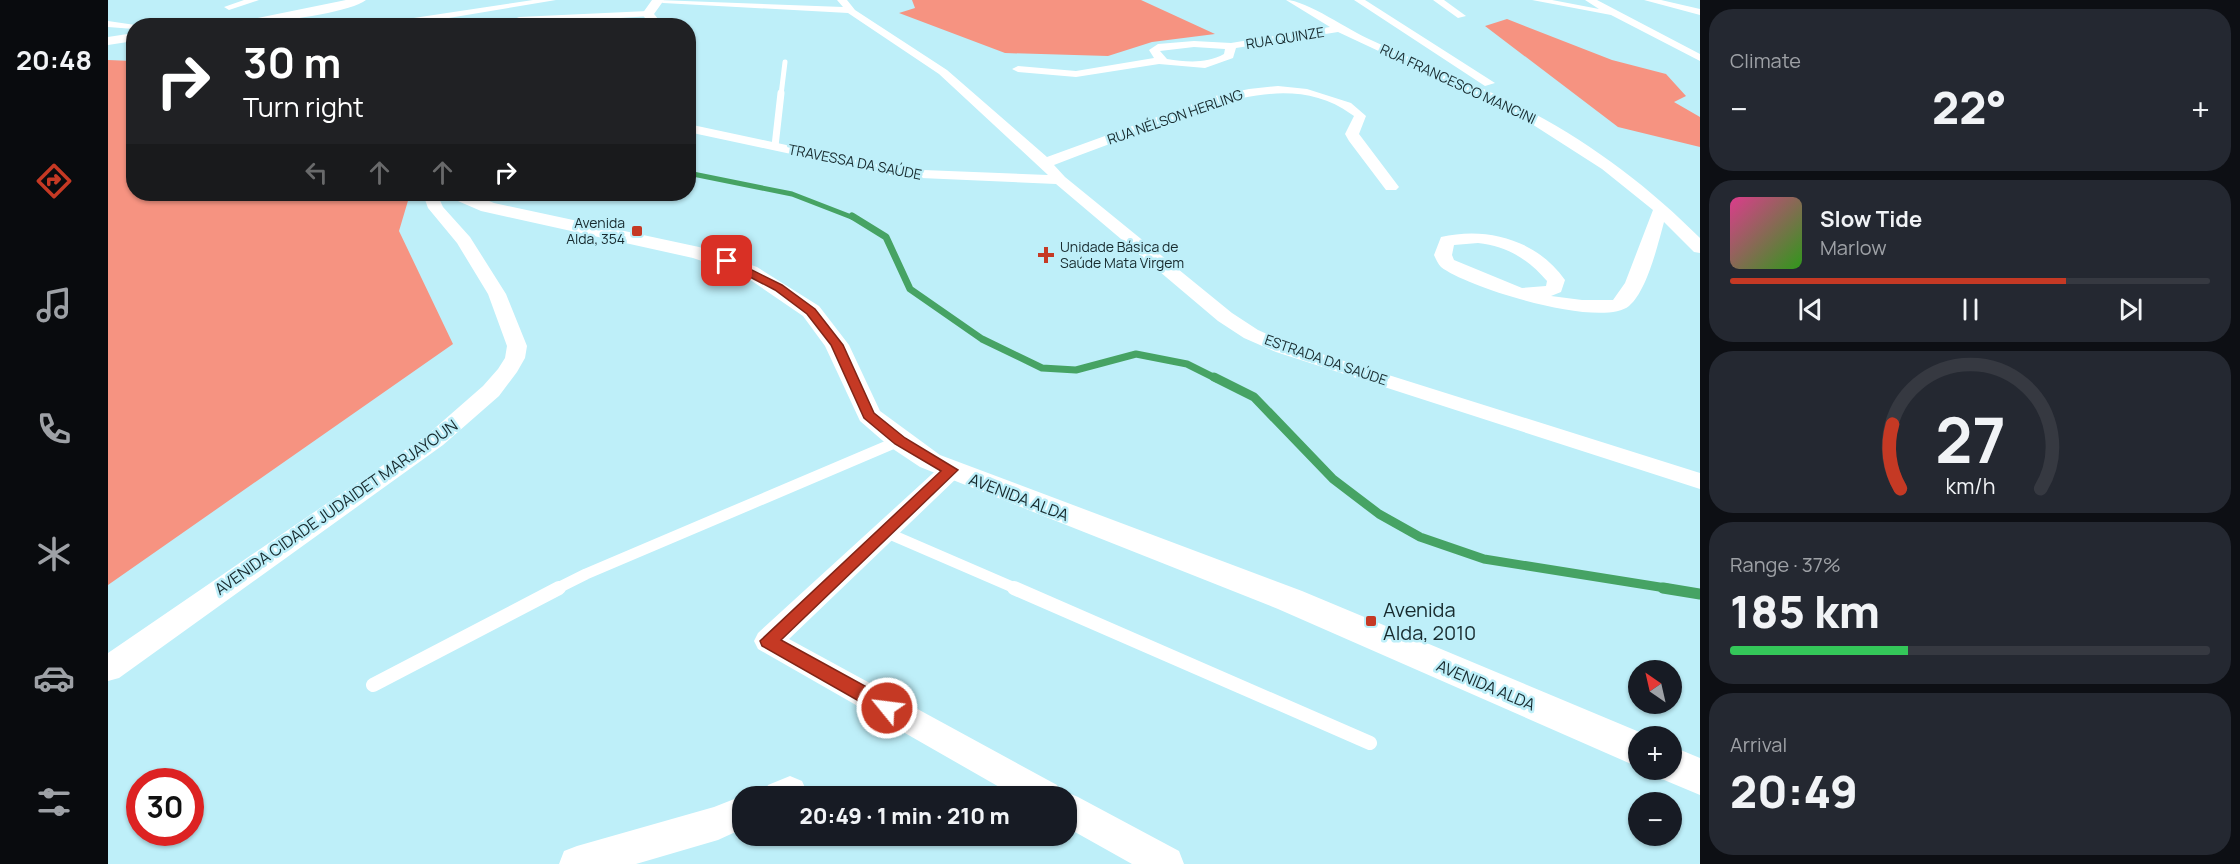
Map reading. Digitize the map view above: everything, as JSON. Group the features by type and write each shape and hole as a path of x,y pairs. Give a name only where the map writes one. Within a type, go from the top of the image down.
{"street":[{"path":"230,7 254,0"},
{"path":"280,18 360,0"},
{"path":"433,18 551,0"},
{"path":"648,14 658,0"},
{"path":"663,0 846,5"},
{"name":"RUA FRANCESCO MANCINI","path":"1291,0 1339,29 1525,114 1609,168 1700,248"},
{"path":"1359,0 1486,81 1525,114"},
{"path":"1438,0 1461,16"},
{"path":"1537,0 1619,16"},
{"path":"1590,0 1700,58"},
{"path":"1649,0 1700,12"},
{"name":"ESTRADA DA SAÚDE","path":"846,5 943,72 1045,163 1060,180 1216,310 1251,334 1283,348 1700,481"},
{"path":"562,18 648,14"},
{"path":"648,14 651,18"},
{"path":"108,24 126,25"},
{"name":"RUA QUINZE","path":"1161,60 1154,50 1158,47 1194,44 1231,46 1339,29"},
{"path":"108,41 126,38"},
{"name":"RUA QUINZE","path":"1018,69 1076,74 1161,60 1190,66 1218,63 1229,56 1231,46"},
{"name":"RUA NÉLSON HERLING","path":"1045,163 1219,99 1244,92 1289,89 1327,98 1357,112 1360,116 1353,134 1356,141 1391,187"},
{"name":"TRAVESSA DA SAÚDE","path":"696,130 898,173 1060,180"},
{"name":"AVENIDA CIDADE JUDAIDET MARJAYOUN","path":"108,669 435,440 491,392 507,372 515,358 517,346 497,294 464,241 436,208 433,201"},
{"name":"AVENIDA ALDA","path":"474,201 488,207 699,253 750,272 811,311 837,345 869,415 900,441 951,470 1290,600 1628,746"},
{"path":"1519,294 1551,291 1557,285 1556,280 1545,266 1528,252 1509,243 1467,236 1447,242 1443,255 1447,263 1519,294 1580,307 1622,303 1631,290 1660,211"},
{"path":"951,470 768,641 1027,786"},
{"path":"1682,769 1700,777"},
{"path":"1077,814 1166,864"},
{"path":"577,864 718,823 732,817"}],"lane":[{"path":"775,146 785,62"},
{"path":"373,685 586,574 900,441"},
{"path":"885,532 1370,743"}],"shaded area":[{"path":"912,0 1141,0 1215,34 1152,42 1108,56 1005,53 899,13 915,8"},
{"path":"1507,19 1612,60 1666,74 1686,96 1674,102 1700,117 1700,147 1618,127 1485,26"},
{"path":"108,60 126,61 126,201 408,201 399,231 453,344 108,585"}],"waterway":[{"path":"696,175 792,194 854,218"},
{"path":"852,216 886,237 910,289 982,339 1042,368 1076,370 1136,354 1187,364 1217,379"},
{"path":"1214,377 1254,397 1333,479 1379,514 1420,537 1484,559 1672,589"},
{"path":"1663,588 1700,594"}],"place":[{"name":"Avenida Alda, 354","path":"637,231"},
{"name":"Unidade Básica de Saúde Mata Virgem","path":"1046,255"},
{"name":"Avenida Alda, 2010","path":"1371,621"}],"route":[{"path":"727,261 778,288 811,311 837,345 869,415 900,441 951,470 768,641 887,708"}]}
